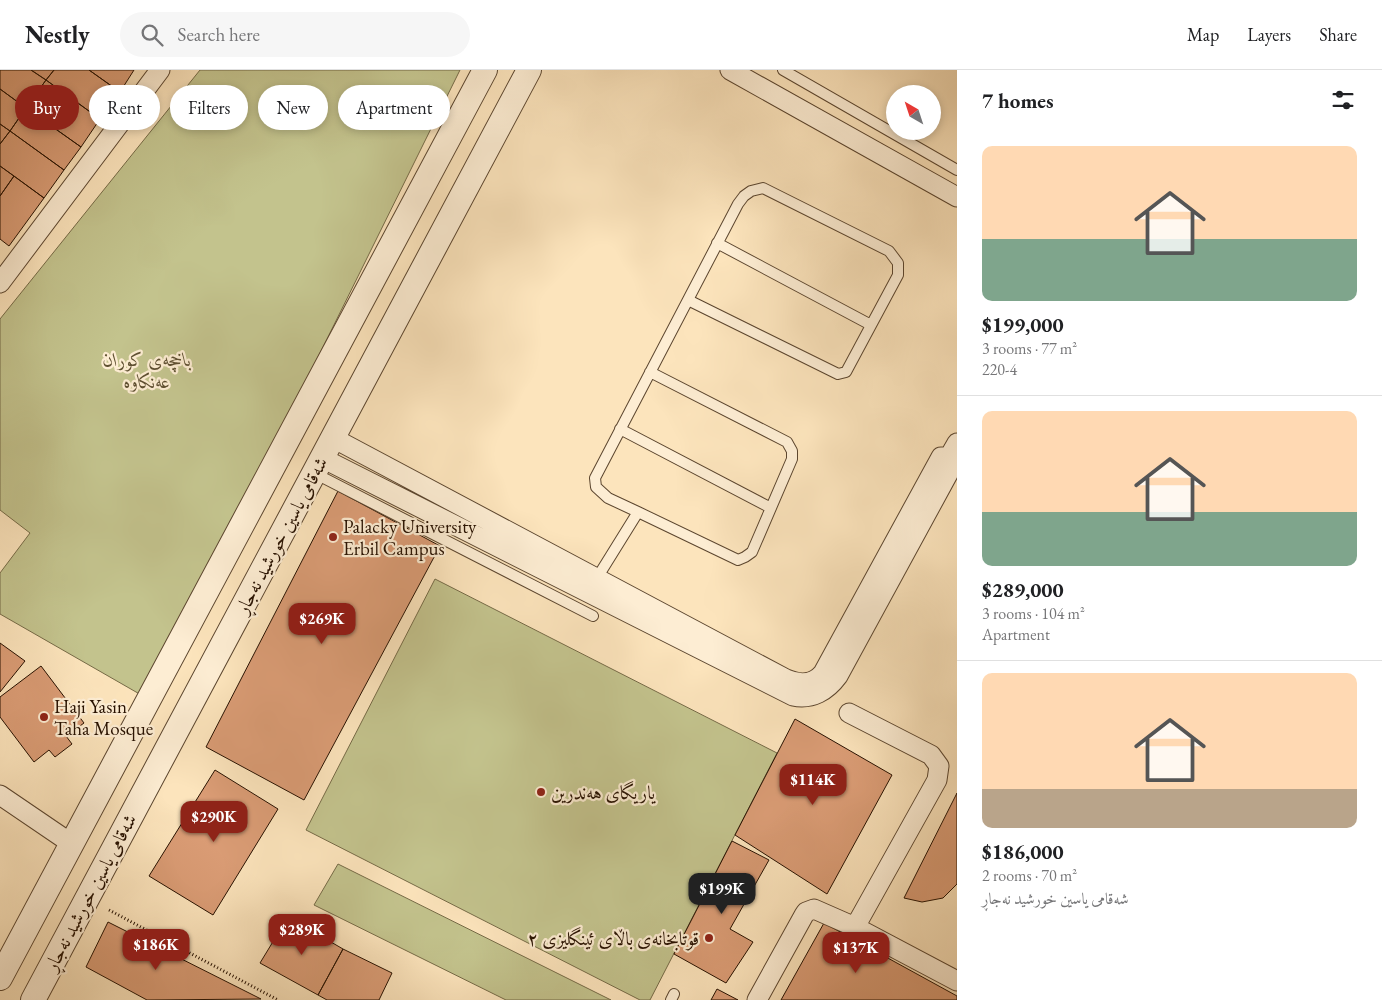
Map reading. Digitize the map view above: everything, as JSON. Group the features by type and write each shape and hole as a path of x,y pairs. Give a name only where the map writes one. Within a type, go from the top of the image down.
{"street":[{"path":"2,278 160,70"},
{"name":"شەقامی یاسین خورشید نەجاڕ","path":"0,978 485,70"},
{"name":"شەقامی یاسین خورشید نەجاڕ","path":"33,1000 529,70"},
{"path":"730,70 957,197"},
{"path":"323,456 793,696 799,697 811,696 829,688 838,676 952,457"},
{"path":"323,456 597,578 786,679 800,683 813,681 823,673 952,457"},
{"path":"849,713 931,755 938,766 937,780 855,927"},
{"path":"0,795 72,844"},
{"path":"757,1000 806,912 814,909 855,927 957,981"}],"lane":[{"path":"783,70 957,170"},
{"path":"650,372 786,442 792,451 792,459 752,552 745,557 738,560 608,498 596,487 595,478 650,372 688,300 717,243 744,196 751,191 763,188 889,251 898,263 898,276 846,372 838,374 688,300"},
{"path":"717,243 871,325"},
{"path":"620,430 771,508"},
{"path":"323,456 593,616"},
{"path":"597,578 638,512"}],"path":[{"path":"109,910 278,1000"}],"green space":[{"name":"باخچەی کوران عەنکاوە","path":"200,70 460,70 450,90 450,85 338,85 338,130 430,130 283,428 143,696 0,614 0,573 30,533 0,510 0,319 152,130 160,130 160,120 170,107 170,130 248,130 248,85 188,85"},
{"name":"یاریگای هەندرین","path":"435,579 777,753 650,1000 640,1000 306,830"},
{"path":"338,864 611,1000 506,1000 314,905"}],"building":[{"path":"0,70 31,70 46,80 42,85 15,85 15,100 0,89"},
{"path":"31,70 54,70 46,80"},
{"path":"54,70 89,70 110,85 89,85 89,111 79,104 79,85 53,85 46,80"},
{"path":"89,70 134,70 124,85 110,85"},
{"path":"46,80 53,85 42,85"},
{"path":"0,89 15,100 15,124 10,131 0,124"},
{"path":"79,104 89,111 89,130 93,130 81,147 57,130 79,130"},
{"path":"0,124 10,131 0,144"},
{"path":"15,124 15,130 57,130 81,147 64,170 10,131"},
{"path":"10,131 64,170 44,198 0,166 0,144"},
{"path":"0,166 14,176 0,196"},
{"path":"14,176 44,198 9,246 0,239 0,196"},
{"path":"338,491 440,546 304,800 206,747"},
{"path":"0,643 25,661 0,692"},
{"path":"41,666 84,723 66,736 72,744 55,757 49,750 34,762 0,717 0,697"},
{"path":"795,719 892,775 827,894 735,835"},
{"path":"215,770 278,809 213,915 149,876"},
{"path":"957,793 957,884 943,898 922,902 904,898"},
{"path":"732,841 769,860 730,929 753,942 726,983 674,954"},
{"path":"288,917 343,949 318,995 260,963"},
{"path":"108,922 261,999 147,1000 86,967"},
{"path":"824,923 957,996 957,1000 781,1000"},
{"path":"343,949 392,973 379,1000 327,1000 318,995"},
{"path":"717,989 738,1000 711,1000"}],"place":[{"name":"Palacky University Erbil Campus","path":"333,537"},
{"name":"Haji Yasin Taha Mosque","path":"44,717"},
{"name":"یاریگای هەندرین","path":"541,792"},
{"name":"قوتابخانەی باڵای ئینگلیزی ۲","path":"709,938"}]}
